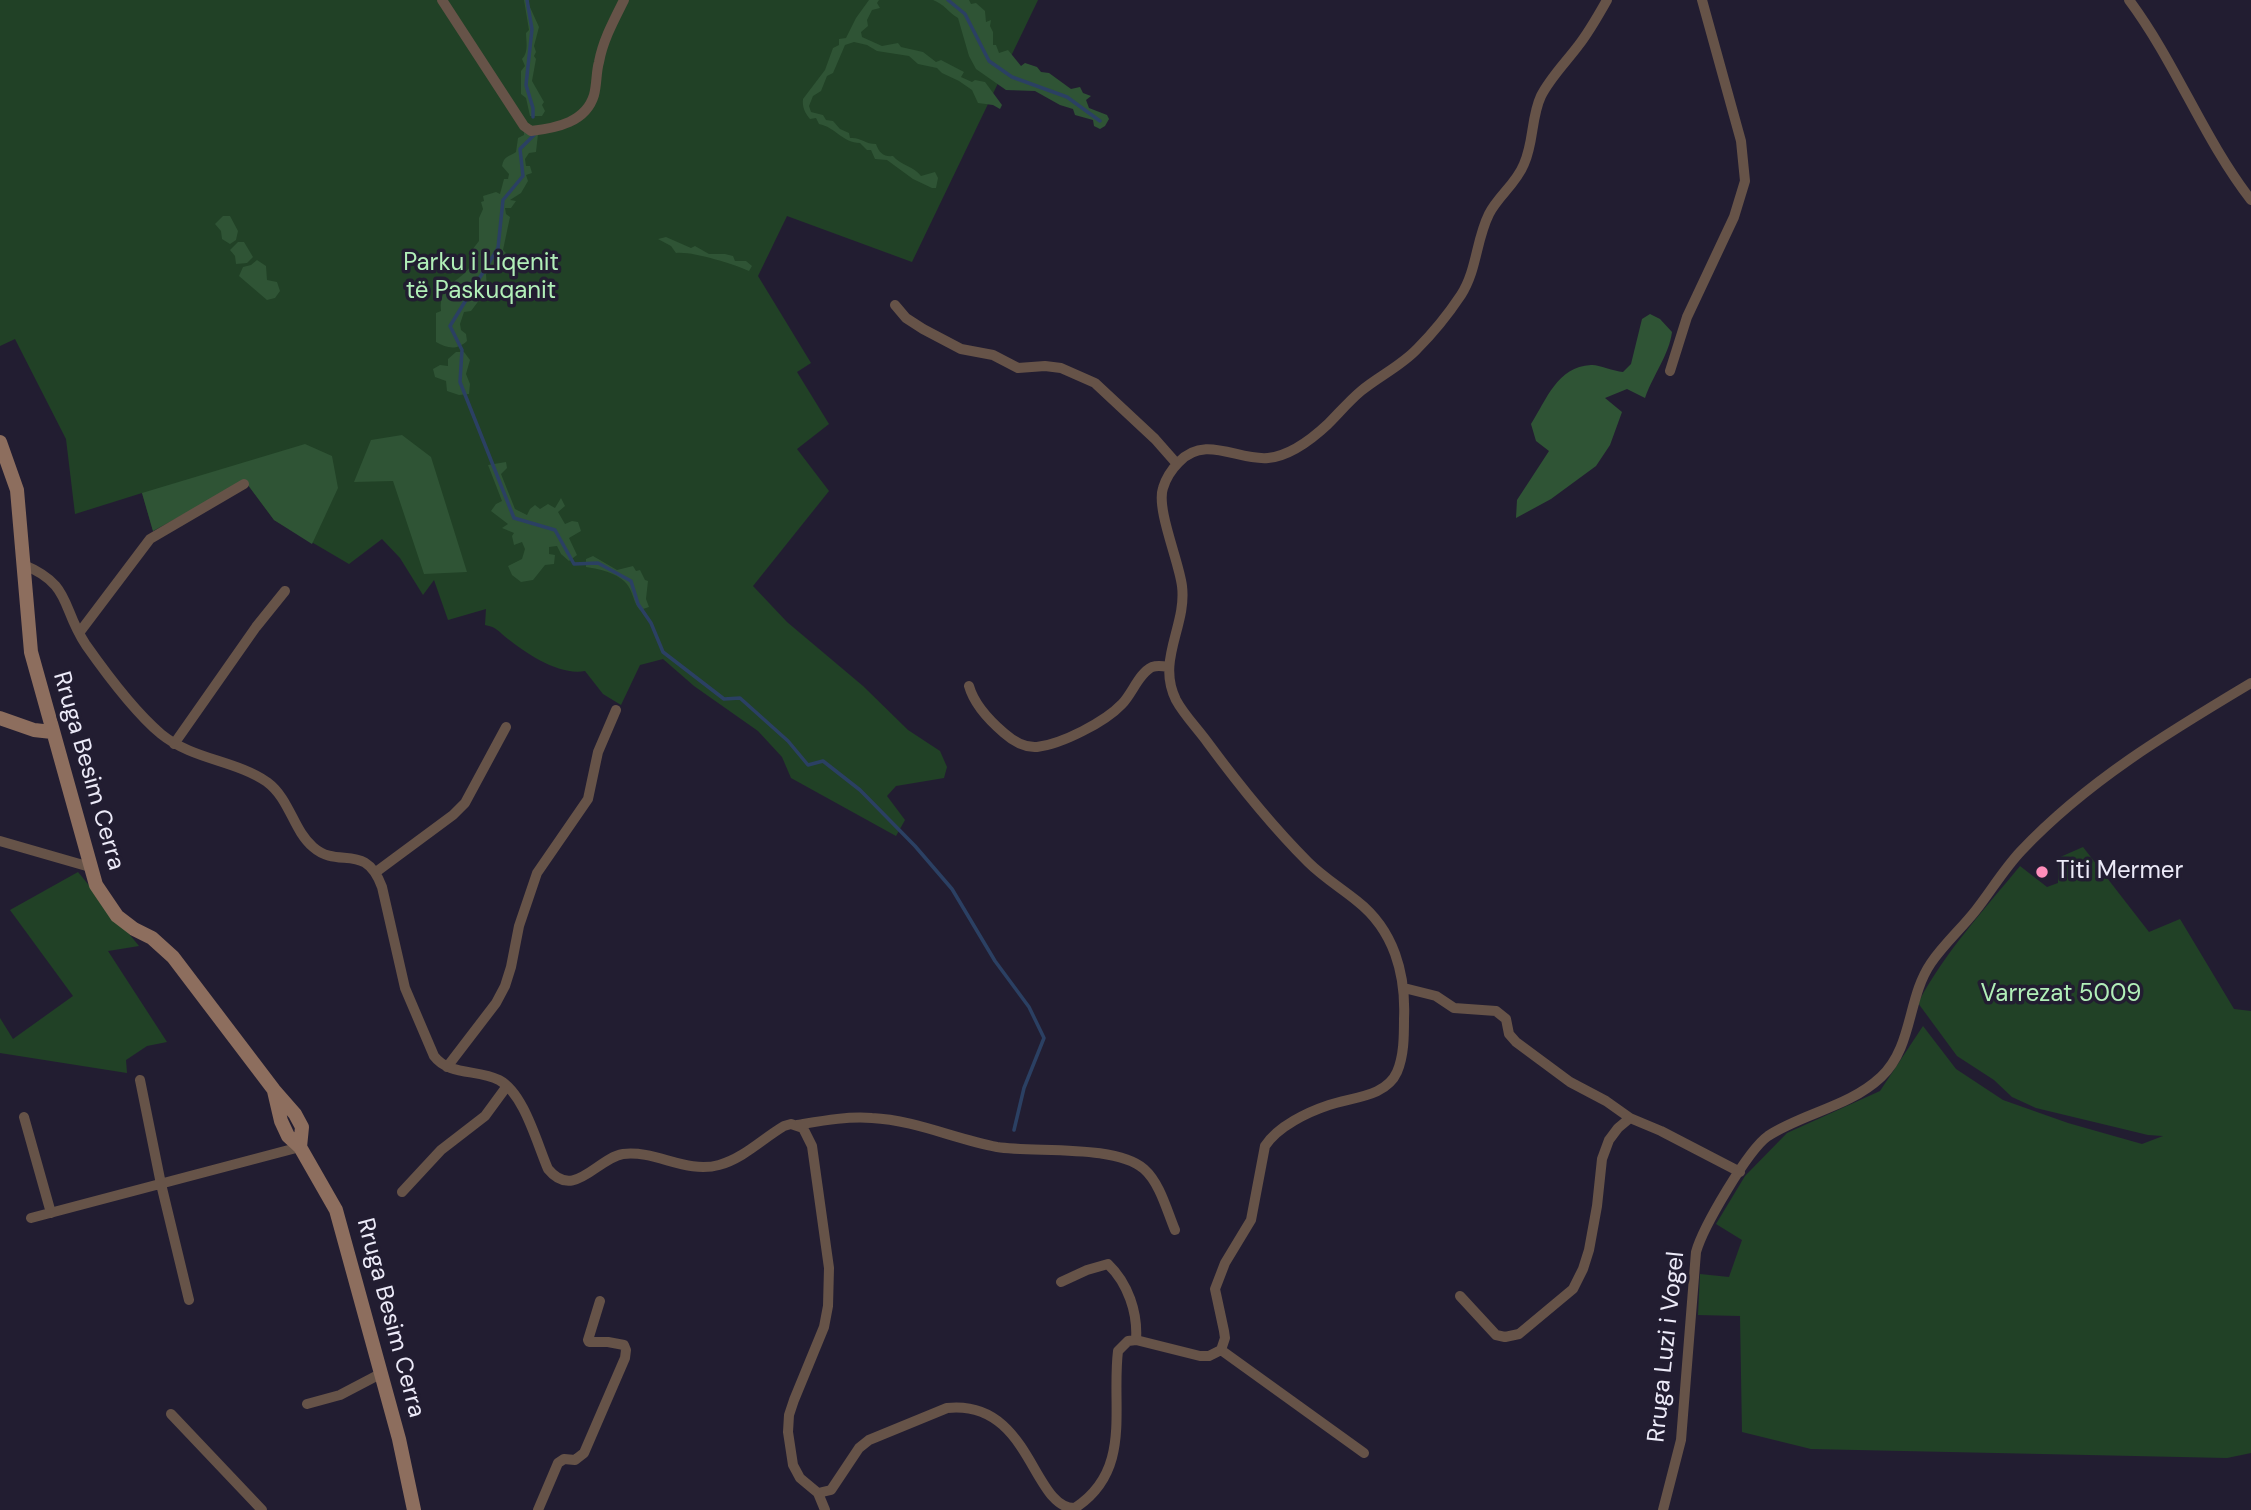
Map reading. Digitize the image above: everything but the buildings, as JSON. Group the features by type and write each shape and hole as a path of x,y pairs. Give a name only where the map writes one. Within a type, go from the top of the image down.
{"street":[{"path":"442,0 524,126 531,131 554,128 585,113 594,93 603,47 624,0"},
{"path":"818,1493 831,1490 859,1448 869,1440 947,1408 957,1407 981,1413 1009,1429 1021,1444 1049,1493 1062,1506 1075,1508 1089,1498 1112,1462 1117,1428 1118,1351 1128,1341 1136,1340 1200,1356 1209,1356 1221,1350 1224,1338 1215,1300 1217,1278 1251,1220 1265,1146 1270,1139 1313,1111 1374,1092 1391,1083 1401,1061 1404,1039 1404,988 1397,955 1362,905 1311,865 1230,771 1176,699 1168,667 1183,602 1182,586 1161,498 1168,476 1185,456 1207,449 1264,459 1278,456 1308,440 1359,392 1416,350 1461,295 1473,267 1487,218 1494,204 1517,178 1525,163 1537,107 1543,92 1581,42 1607,0"},
{"path":"1670,371 1687,317 1734,217 1745,181 1741,141 1702,0"},
{"path":"2129,0 2158,42 2215,149 2251,200"},
{"path":"895,305 906,318 961,349 993,355 1018,368 1061,368 1095,383 1177,464"},
{"name":"Rruga Besim Cerra","path":"0,442 17,490 31,652 96,885 117,916 152,938 173,957 274,1090 281,1121 288,1136 300,1147 336,1210 382,1373 414,1510"},
{"path":"79,633 150,539 244,484"},
{"path":"23,565 48,577 59,589 79,633 101,666 160,733 174,744 205,758 249,771 262,779 279,794 312,847 330,855 360,861 376,872 382,887 405,988 434,1056 439,1063 447,1067 482,1074 500,1080 507,1086 520,1104 548,1169 560,1180 577,1180 610,1158 622,1154 689,1166 711,1167 734,1159 784,1126 859,1118 888,1119 997,1147 1089,1153 1129,1160 1144,1169 1157,1188 1175,1230"},
{"path":"174,744 256,627 285,591"},
{"path":"970,686 971,693 992,723 1021,745 1036,747 1091,727 1110,716 1147,671 1153,666 1168,667"},
{"name":"Rruga Luzi i Vogel","path":"1663,1510 1681,1440 1696,1252 1706,1225 1760,1143 1770,1135 1827,1110 1881,1078 1894,1062 1906,1037 1915,997 1931,963 1978,908 2018,853 2038,834 2106,774 2251,683"},
{"path":"447,1067 496,1003 505,986 519,926 537,873 588,799 598,751 616,710"},
{"path":"0,718 34,730 52,732"},
{"path":"376,872 465,803 506,727"},
{"path":"0,841 90,867"},
{"path":"1404,988 1436,996 1454,1007 1496,1010 1506,1019 1509,1034 1516,1042 1570,1082 1606,1101 1630,1118 1740,1172"},
{"path":"140,1080 161,1184 189,1300"},
{"path":"402,1192 441,1150 485,1116 507,1086"},
{"path":"24,1117 51,1213"},
{"path":"1460,1296 1496,1335 1505,1336 1519,1334 1573,1289 1589,1250 1602,1159 1609,1140 1630,1118"},
{"path":"796,1125 803,1128 812,1146 830,1287 824,1327 793,1400 788,1432 793,1465 800,1478 818,1493 825,1510"},
{"path":"31,1218 300,1147"},
{"path":"1060,1282 1087,1269 1108,1264 1134,1307 1136,1340"},
{"path":"538,1510 558,1463 564,1459 575,1460 584,1453 625,1358 624,1345 587,1340 600,1301"},
{"path":"1221,1350 1364,1453"},
{"path":"307,1404 340,1395 382,1373"},
{"path":"171,1414 262,1510"}],"green space":[{"name":"Parku i Liqenit të Paskuqanit","path":"0,0 1038,0 912,262 787,216 758,276 811,363 797,372 829,424 797,449 829,491 753,586 787,622 863,686 908,730 940,751 947,767 944,778 896,786 887,796 905,820 896,836 791,778 782,757 758,731 694,686 663,659 640,665 621,705 603,694 585,671 575,672 544,663 495,628 485,625 486,609 448,620 434,580 423,595 400,558 382,539 349,564 274,520 245,481 153,531 142,493 75,514 66,439 15,339 0,346"},
{"path":"524,0 529,0 539,27 534,46 536,59 532,81 544,102 542,105 545,111 542,116 530,116 526,98 521,94 521,71 525,66 522,59 526,50 526,33 529,30"},
{"path":"869,0 879,0 877,3 880,8 872,10 867,20 868,26 861,32 862,37 882,46 898,43 901,47 923,52 936,62 941,60 964,72 961,77 972,82 985,82 1002,105 1000,109 978,103 972,90 937,68 918,64 909,56 877,51 854,42 845,45 833,73 827,76 821,91 813,96 809,106 811,112 833,121 840,129 849,133 850,138 876,144 882,154 893,156 921,176 935,172 938,178 936,188 913,179 887,160 875,159 871,150 819,124 816,118 810,119 804,110 803,99 825,70 833,48 839,45 839,39 846,38"},
{"path":"933,0 969,0 971,4 976,3 985,11 986,22 991,20 993,45 996,45 999,53 1008,50 1021,66 1025,63 1037,67 1071,89 1080,87 1083,93 1091,96 1086,100 1089,108 1107,115 1109,119 1105,126 1100,129 1094,126 1093,120 1075,115 1073,109 1035,91 1006,90 976,69 969,56 958,18"},
{"path":"524,131 538,134 536,152 529,153 525,159 526,166 530,166 532,173 526,175 528,181 521,193 510,200 516,201 511,208 505,208 510,217 503,250 506,253 494,269 486,274 487,298 480,299 471,311 464,312 460,324 467,341 452,348 444,346 436,342 436,313 441,311 444,293 473,261 469,254 479,241 483,196 496,192 500,194 504,179 508,179 509,174 502,166 503,163 516,152 518,138 524,135"},
{"path":"223,216 230,216 238,231 236,240 230,244 222,239 221,231 215,224"},
{"path":"666,237 691,248 695,246 709,254 733,256 735,261 746,261 752,266 749,271 702,256 676,253 671,246 658,239"},
{"path":"238,242 244,242 253,257 247,263 236,264 235,256 230,250"},
{"path":"257,260 266,266 267,280 277,282 280,291 275,298 267,300 239,276 243,267"},
{"path":"1650,314 1660,319 1672,332 1668,349 1645,398 1627,389 1605,398 1622,412 1610,445 1596,466 1551,499 1516,518 1517,500 1549,451 1536,441 1531,424 1548,395 1561,378 1579,367 1594,365 1623,372 1631,364 1642,319"},
{"path":"456,352 464,352 470,360 466,374 470,384 469,394 459,395 447,391 446,381 435,377 433,369 440,365 448,366 448,359"},
{"path":"402,435 431,457 467,572 424,574 393,481 354,482 371,440"},
{"path":"305,444 332,456 338,488 312,544 274,520 245,481 153,531 142,493"},
{"path":"506,462 507,468 501,474 515,509 527,515 535,505 540,509 548,504 555,508 561,498 565,506 558,512 565,524 578,522 581,531 569,538 577,555 569,561 557,546 549,547 549,554 555,555 554,564 545,565 533,580 521,582 512,575 508,566 522,559 525,549 522,542 514,545 514,533 502,528 508,524 491,511 502,501 488,465"},
{"path":"593,556 617,570 633,566 636,571 640,570 648,581 646,599 649,607 640,610 627,584 617,576 586,567 586,559"},
{"name":"Varrezat 5009","path":"2083,847 2149,932 2180,919 2234,1009 2251,1011 2251,1453 2227,1458 1811,1449 1742,1432 1740,1316 1698,1315 1700,1274 1729,1277 1742,1240 1716,1224 1745,1176 1787,1133 1880,1091 1923,1026 1956,1069 2003,1100 2068,1123 2142,1144 2163,1136 2148,1135 2036,1108 2012,1097 1994,1080 1957,1056 1918,1003 1953,949 2020,866 2047,887 2058,883 2058,858"},
{"path":"78,872 139,946 108,951 167,1042 147,1046 126,1060 127,1073 0,1053 0,1018 13,1039 73,996 10,910"}],"waterway":[{"path":"527,0 532,29 526,85 533,117"},
{"path":"948,0 965,14 989,61 1012,77 1067,97 1100,121"},
{"path":"534,135 520,149 523,176 503,200 498,248 450,326 462,350 460,382 514,518 555,530 574,564 598,563 631,581 638,604 651,623 663,652 724,699 740,698 788,741 808,765 823,761 860,790 915,846 952,889 995,961 1029,1007 1044,1038 1024,1088 1014,1130"}],"place":[{"name":"Titi Mermer","path":"2042,872"}]}
